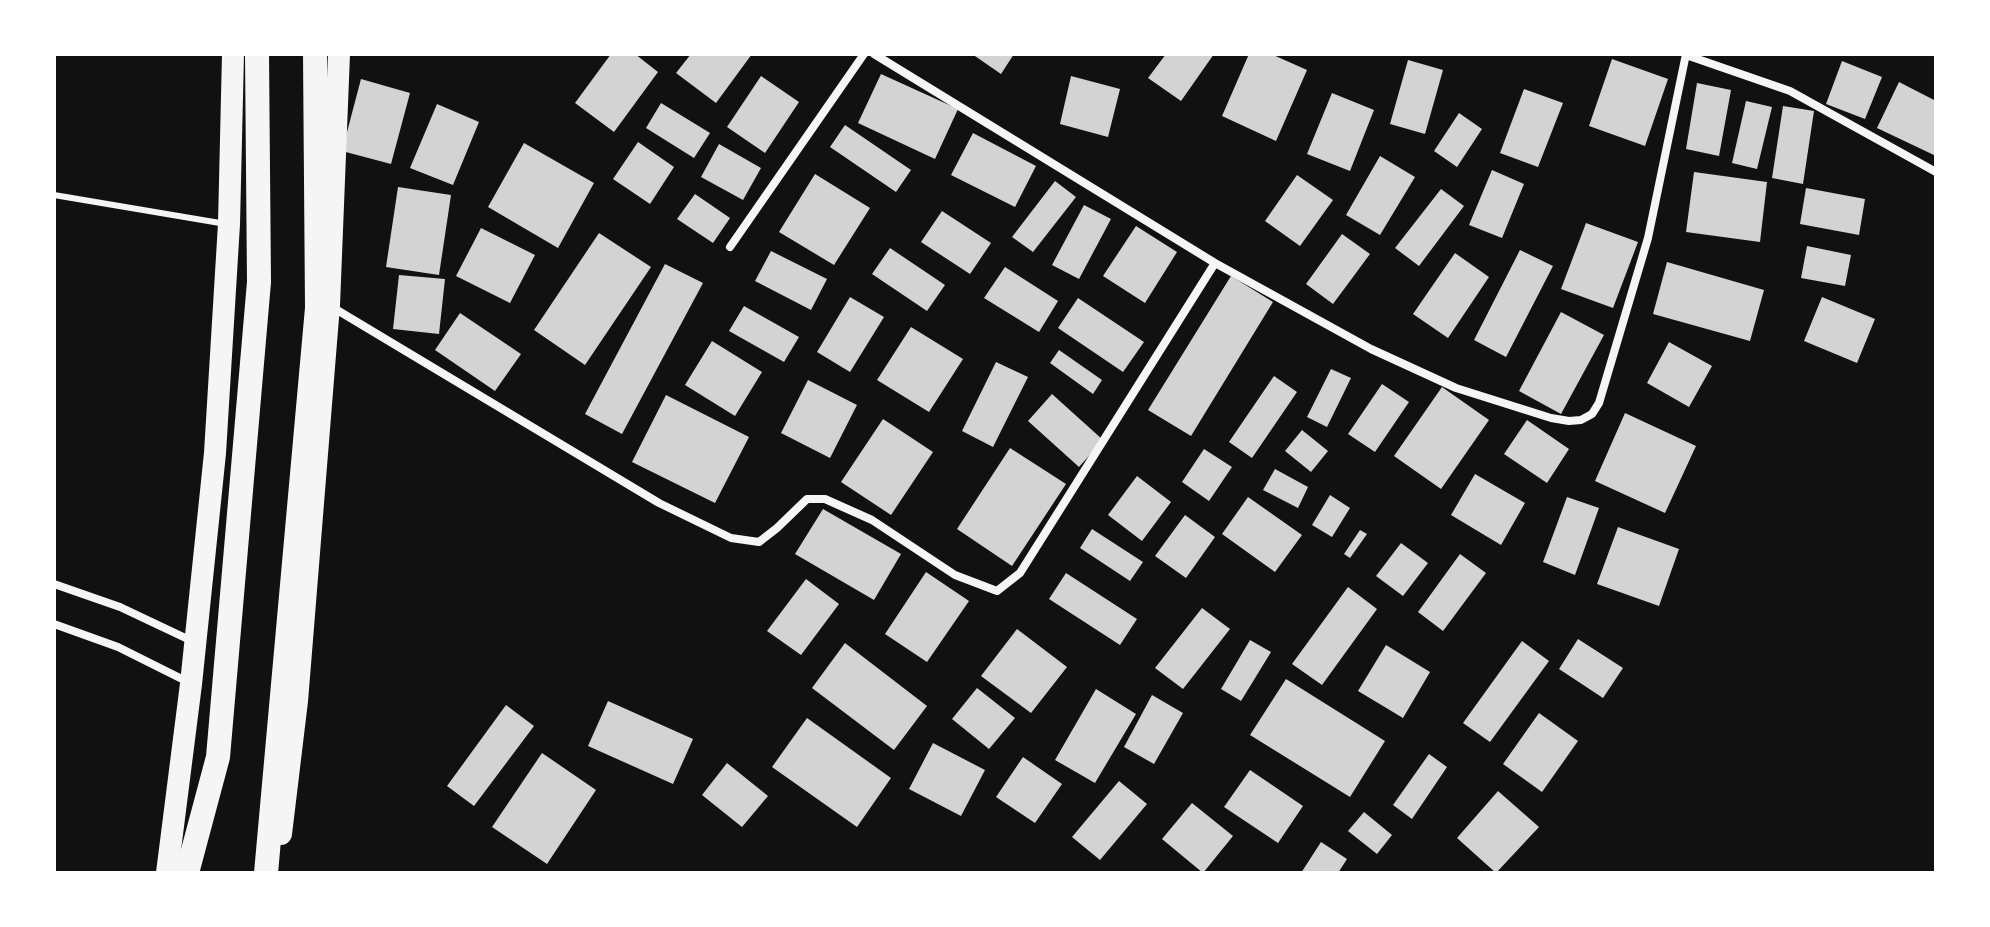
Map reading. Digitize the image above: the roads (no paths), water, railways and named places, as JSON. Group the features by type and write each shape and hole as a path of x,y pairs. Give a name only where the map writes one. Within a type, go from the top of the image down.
{"highway":[{"path":"167,873 215,453 229,224 233,54"},
{"path":"187,873 218,757 254,346 259,282 257,54"},
{"path":"266,873 317,308 315,54"},
{"path":"276,873 297,701 329,305 339,54"}],"street":[{"path":"730,247 864,54"},
{"path":"874,54 1215,263 1371,349 1456,388 1569,421 1581,420 1592,414 1599,403 1648,238 1686,55 1790,91 1936,172"},
{"path":"329,305 659,503 731,538 759,542 807,499 825,499 872,520 955,575 997,591 1020,573 1215,263"},
{"path":"54,584 120,607 195,642"},
{"path":"54,624 118,647 191,684"}],"lane":[{"path":"54,195 229,224"}]}
